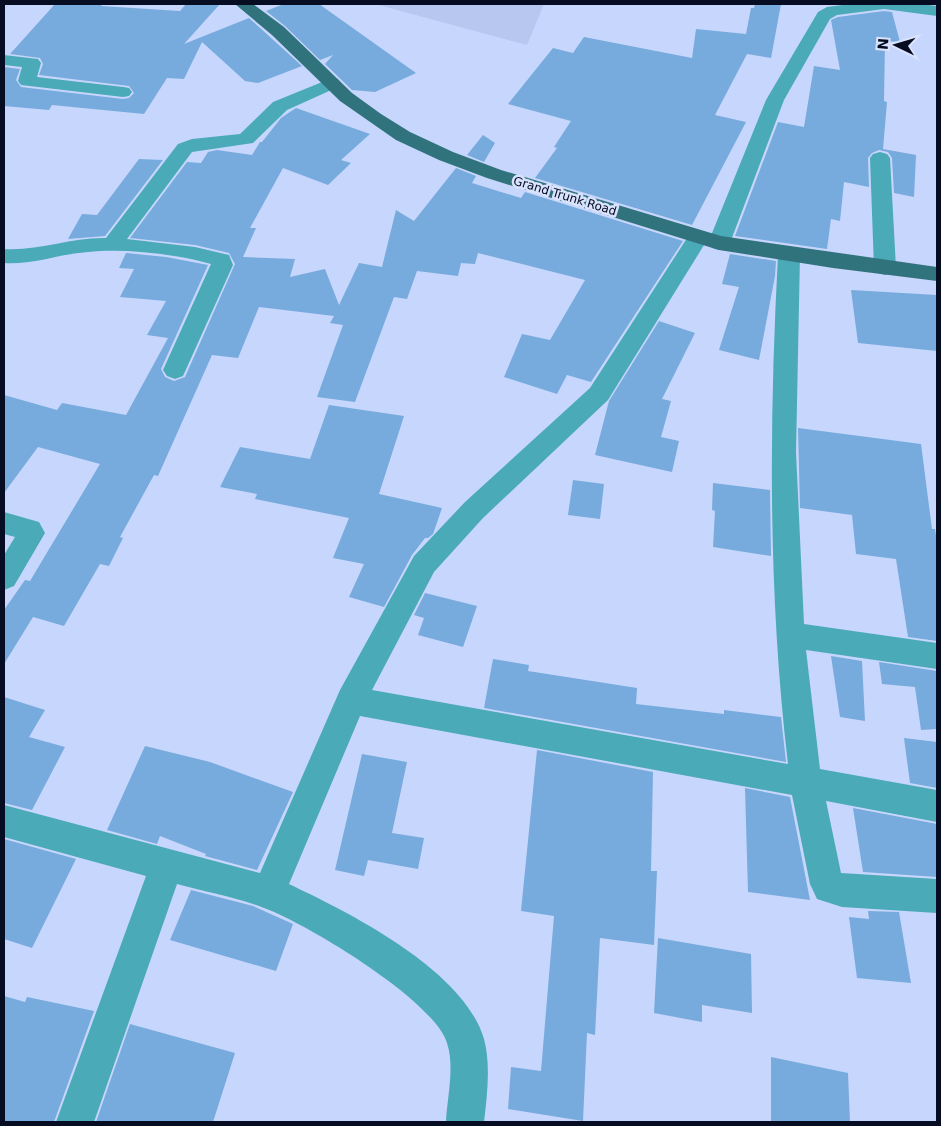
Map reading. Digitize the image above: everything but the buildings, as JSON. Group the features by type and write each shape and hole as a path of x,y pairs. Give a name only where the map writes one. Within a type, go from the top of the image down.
{"main road":[{"name":"Grand Trunk Road","path":"243,4 278,31 332,83 374,118 403,136 446,156 494,174 708,240 789,255 937,274"}],"street":[{"path":"269,892 351,700 424,564 438,546 474,510 599,394 708,240 775,100 824,16 833,11 885,4 937,11"},
{"path":"4,60 32,63 27,81 123,92"},
{"path":"112,245 185,148 192,145 246,139 280,106 332,83"},
{"path":"880,158 885,268"},
{"path":"4,256 28,257 88,245 112,245 179,252 221,260 222,265 175,370"},
{"path":"789,255 783,478 790,635 806,781 829,887 842,890 937,896"},
{"path":"4,523 30,530 32,534 4,578"},
{"path":"790,635 937,656"},
{"path":"351,700 937,806"},
{"path":"4,821 166,866 269,892 300,906 404,970 444,1004 457,1020 465,1039 468,1088 465,1122"},
{"path":"75,1122 166,866"}],"shaded area":[{"path":"375,4 544,4 527,45"}]}
